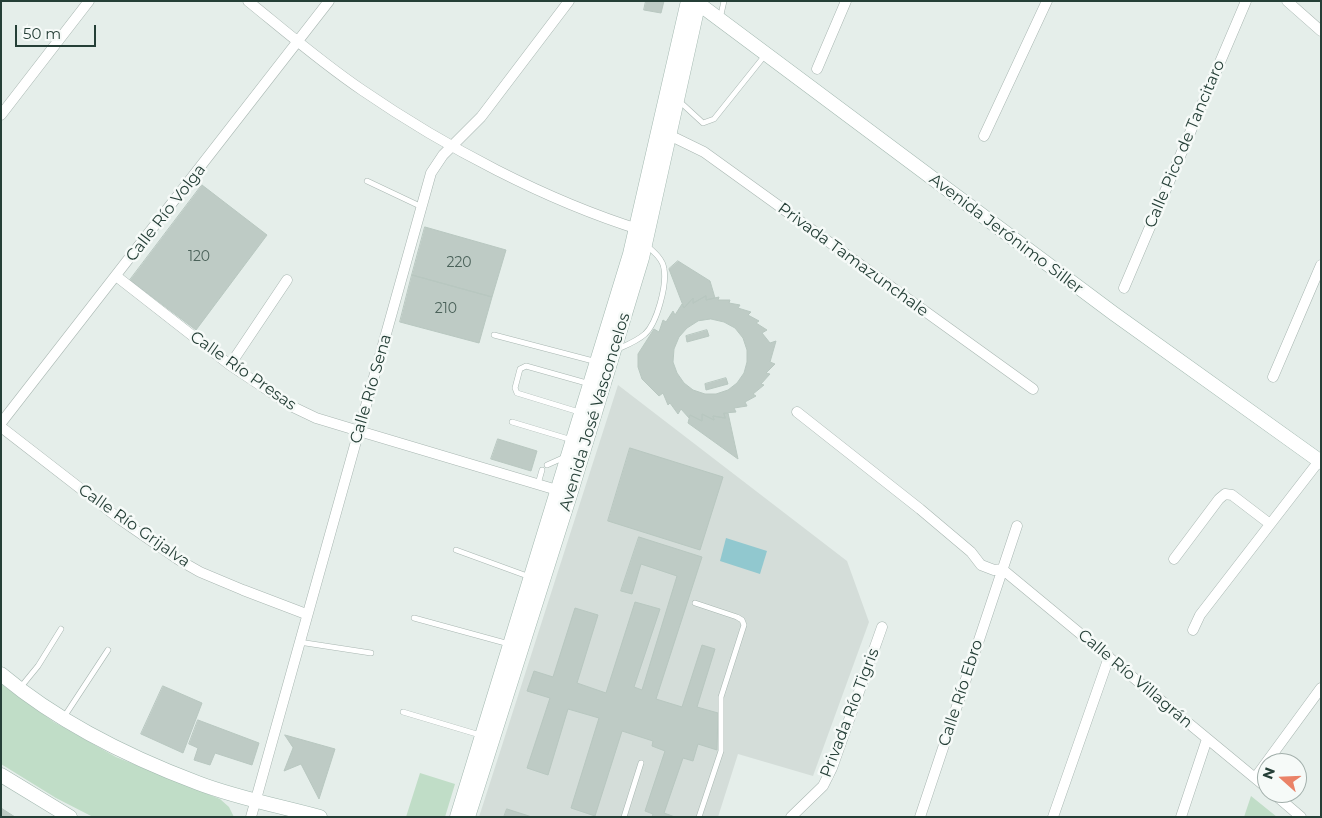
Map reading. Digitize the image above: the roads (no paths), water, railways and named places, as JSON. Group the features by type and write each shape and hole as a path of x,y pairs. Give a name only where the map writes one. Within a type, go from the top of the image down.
{"main road":[{"name":"Avenida Jerónimo Siller","path":"695,2 1113,313 1320,461"},
{"name":"Avenida José Vasconcelos","path":"665,132 678,100 695,2"},
{"name":"Avenida José Vasconcelos","path":"457,817 487,737 537,579 615,350 644,235 665,132 695,2"},
{"name":"Avenida José Vasconcelos","path":"468,817 510,645 537,579 557,490 597,362 644,235"},
{"path":"1,674 64,718 142,759 200,784 320,817"},
{"path":"1,775 55,813 70,817"}],"street":[{"path":"1,115 89,1"},
{"path":"248,1 362,90 454,146 500,171 644,235"},
{"name":"Calle Río Volga","path":"1,425 329,1"},
{"name":"Calle Río Sena","path":"250,817 306,614 435,167 443,155 478,120 569,1"},
{"path":"817,69 846,1"},
{"path":"984,136 1047,1"},
{"name":"Calle Pico de Tancitaro","path":"1124,288 1246,1"},
{"path":"1287,1 1321,31"},
{"name":"Privada Tamazunchale","path":"665,132 704,152 1033,389"},
{"path":"1273,377 1321,265"},
{"name":"Calle Río Presas","path":"116,276 230,365 293,407 316,418 359,432 557,490"},
{"path":"230,365 287,280"},
{"path":"797,412 920,509 971,552 981,565 994,570 1002,569"},
{"name":"Calle Río Grijalva","path":"1,425 122,520 179,560 200,572 306,614"},
{"path":"1193,630 1200,615 1320,461"},
{"path":"1174,560 1219,499 1225,494 1232,495 1270,524"},
{"name":"Calle Río Ebro","path":"920,817 1017,526"},
{"name":"Calle Río Villagrán","path":"1002,569 1255,778"},
{"name":"Privada Río Tigris","path":"792,817 823,786 832,768 882,627"},
{"path":"1053,817 1109,657"},
{"path":"1255,778 1321,688"},
{"path":"1181,817 1207,739"},
{"path":"1285,803 1301,817"}],"lane":[{"path":"720,19 724,1"},
{"path":"678,100 703,123 714,119 766,54"},
{"path":"367,181 422,207"},
{"path":"615,350 630,345 645,334 659,305 664,288 664,268 644,235"},
{"path":"494,334 597,362"},
{"path":"582,413 517,393 515,388 520,369 526,366 591,384"},
{"path":"512,422 572,440"},
{"path":"547,465 568,456"},
{"path":"538,484 542,470"},
{"path":"456,550 537,579"},
{"path":"695,603 737,617 742,620 744,625 721,697 721,751 699,817"},
{"path":"414,618 510,645"},
{"path":"20,689 38,666 61,629"},
{"path":"299,642 371,653"},
{"path":"64,718 108,650"},
{"path":"403,712 487,737"},
{"path":"624,817 641,763"}],"water":[{"path":"726,538 767,551 760,574 720,561"}]}
